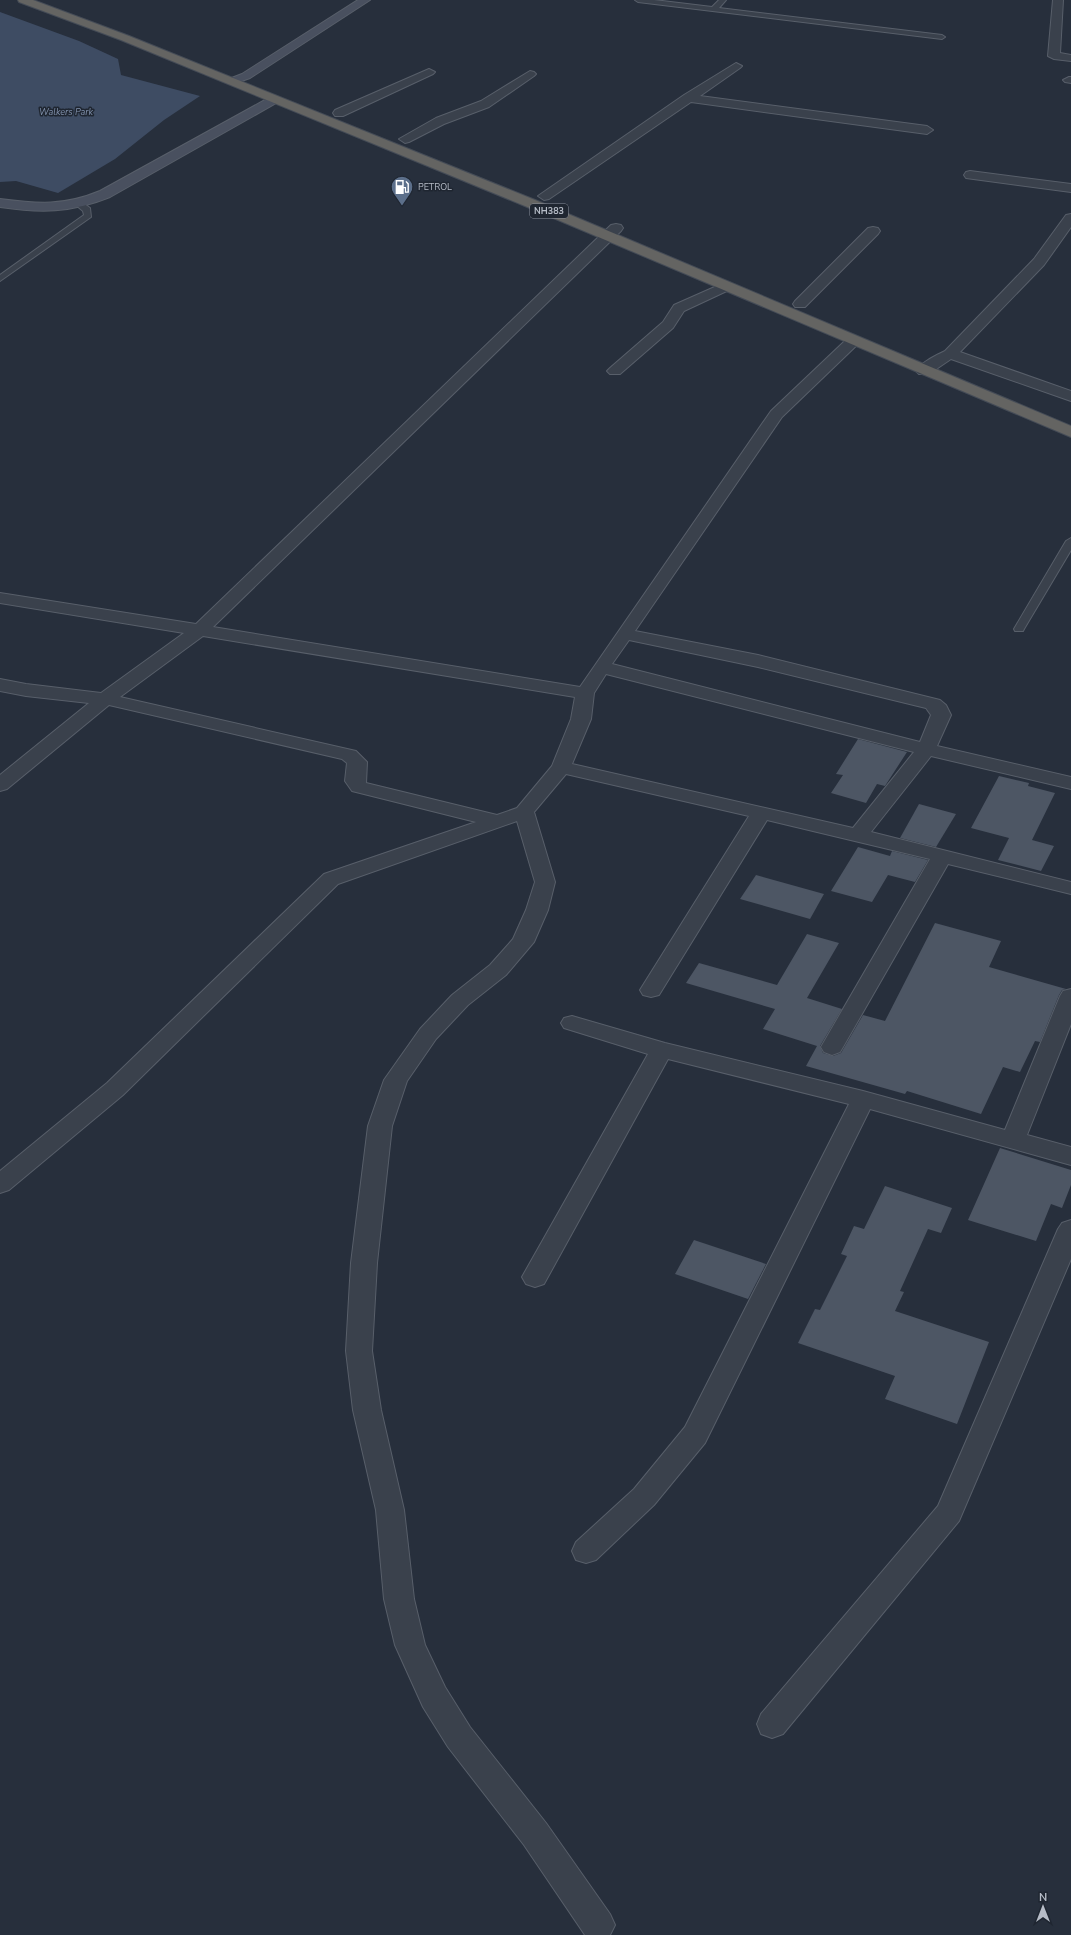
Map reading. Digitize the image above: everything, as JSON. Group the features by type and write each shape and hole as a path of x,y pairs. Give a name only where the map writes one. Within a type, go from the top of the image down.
{"highway":[{"name":"NH383","path":"23,0 125,38 612,232 800,304 999,388"},
{"name":"NH383","path":"50,0 138,32 544,196 612,232 726,286 1071,432"}],"main road":[{"path":"233,81 246,76 365,0"},
{"path":"0,203 50,209 80,204 105,194 274,98"}],"street":[{"path":"1058,0 1054,56 1071,58"},
{"path":"544,196 736,66"},
{"path":"339,113 348,107 429,72"},
{"path":"405,139 440,121 485,104 530,74"},
{"path":"688,98 927,130"},
{"path":"970,175 1071,188"},
{"path":"924,371 935,362 950,354 1039,262 1071,218"},
{"path":"0,785 105,699 200,630 612,232"},
{"path":"800,304 873,232"},
{"path":"615,371 668,325 679,308 726,286"},
{"path":"0,1184 115,1089 331,879 524,812 561,767 580,719 585,692 776,414 853,341"},
{"path":"950,354 1071,396"},
{"path":"0,598 585,692"},
{"path":"625,634 758,661 933,704 939,709 941,715 926,749 858,836"},
{"path":"601,667 926,749 1071,783"},
{"path":"0,685 26,690 105,699 349,755 357,762 355,781 359,787 498,821"},
{"path":"561,767 858,836 1071,888"},
{"path":"524,812 545,882 537,910 523,942 498,970 460,1000 428,1034 396,1080 380,1126 364,1263 359,1351 367,1410 390,1510 399,1599 410,1645 434,1697 459,1736 536,1834 598,1925"},
{"path":"651,990 761,813"},
{"path":"832,1048 942,856"},
{"path":"1013,1140 1071,996"},
{"path":"572,1023 662,1050 863,1100 1071,1156"},
{"path":"535,1277 662,1050"},
{"path":"586,1551 644,1497 695,1435 863,1100"},
{"path":"772,1724 949,1513 1071,1229"}],"lane":[{"path":"638,0 942,37"},
{"path":"714,9 723,0"},
{"path":"0,279 84,219 88,215 87,210 80,204"},
{"path":"1019,629 1071,542"}],"water":[{"name":"Walkers Park","path":"0,12 79,41 118,59 121,75 200,96 164,120 115,159 58,193 16,181 0,182"}],"building":[{"path":"858,739 907,752 885,786 877,784 866,803 831,793 843,775 836,774"},
{"path":"999,776 1029,783 1028,786 1055,793 1032,840 1054,846 1041,871 998,860 1009,838 971,828"},
{"path":"919,804 956,814 936,847 900,838"},
{"path":"858,847 890,856 892,851 928,860 915,882 888,875 872,902 831,891"},
{"path":"756,875 824,894 810,919 740,899"},
{"path":"935,923 1001,941 989,967 1066,989 1062,990 1059,995 1040,1042 1035,1041 1020,1072 1003,1067 981,1114 907,1091 905,1094 806,1066 817,1046 763,1029 775,1009 686,983 699,963 777,985 807,934 839,943 807,998 842,1009 820,1046 823,1053 833,1056 841,1053 863,1015 885,1021"},
{"path":"1000,1148 1071,1170 1071,1185 1062,1208 1051,1204 1036,1241 968,1220"},
{"path":"885,1186 952,1208 941,1233 928,1229 900,1291 904,1292 895,1311 989,1342 957,1424 885,1399 895,1376 798,1343 815,1309 820,1310 847,1256 841,1254 854,1226 864,1229"},
{"path":"694,1240 766,1264 748,1299 675,1274"}],"place":[{"name":"PETROL","path":"402,206"}]}
